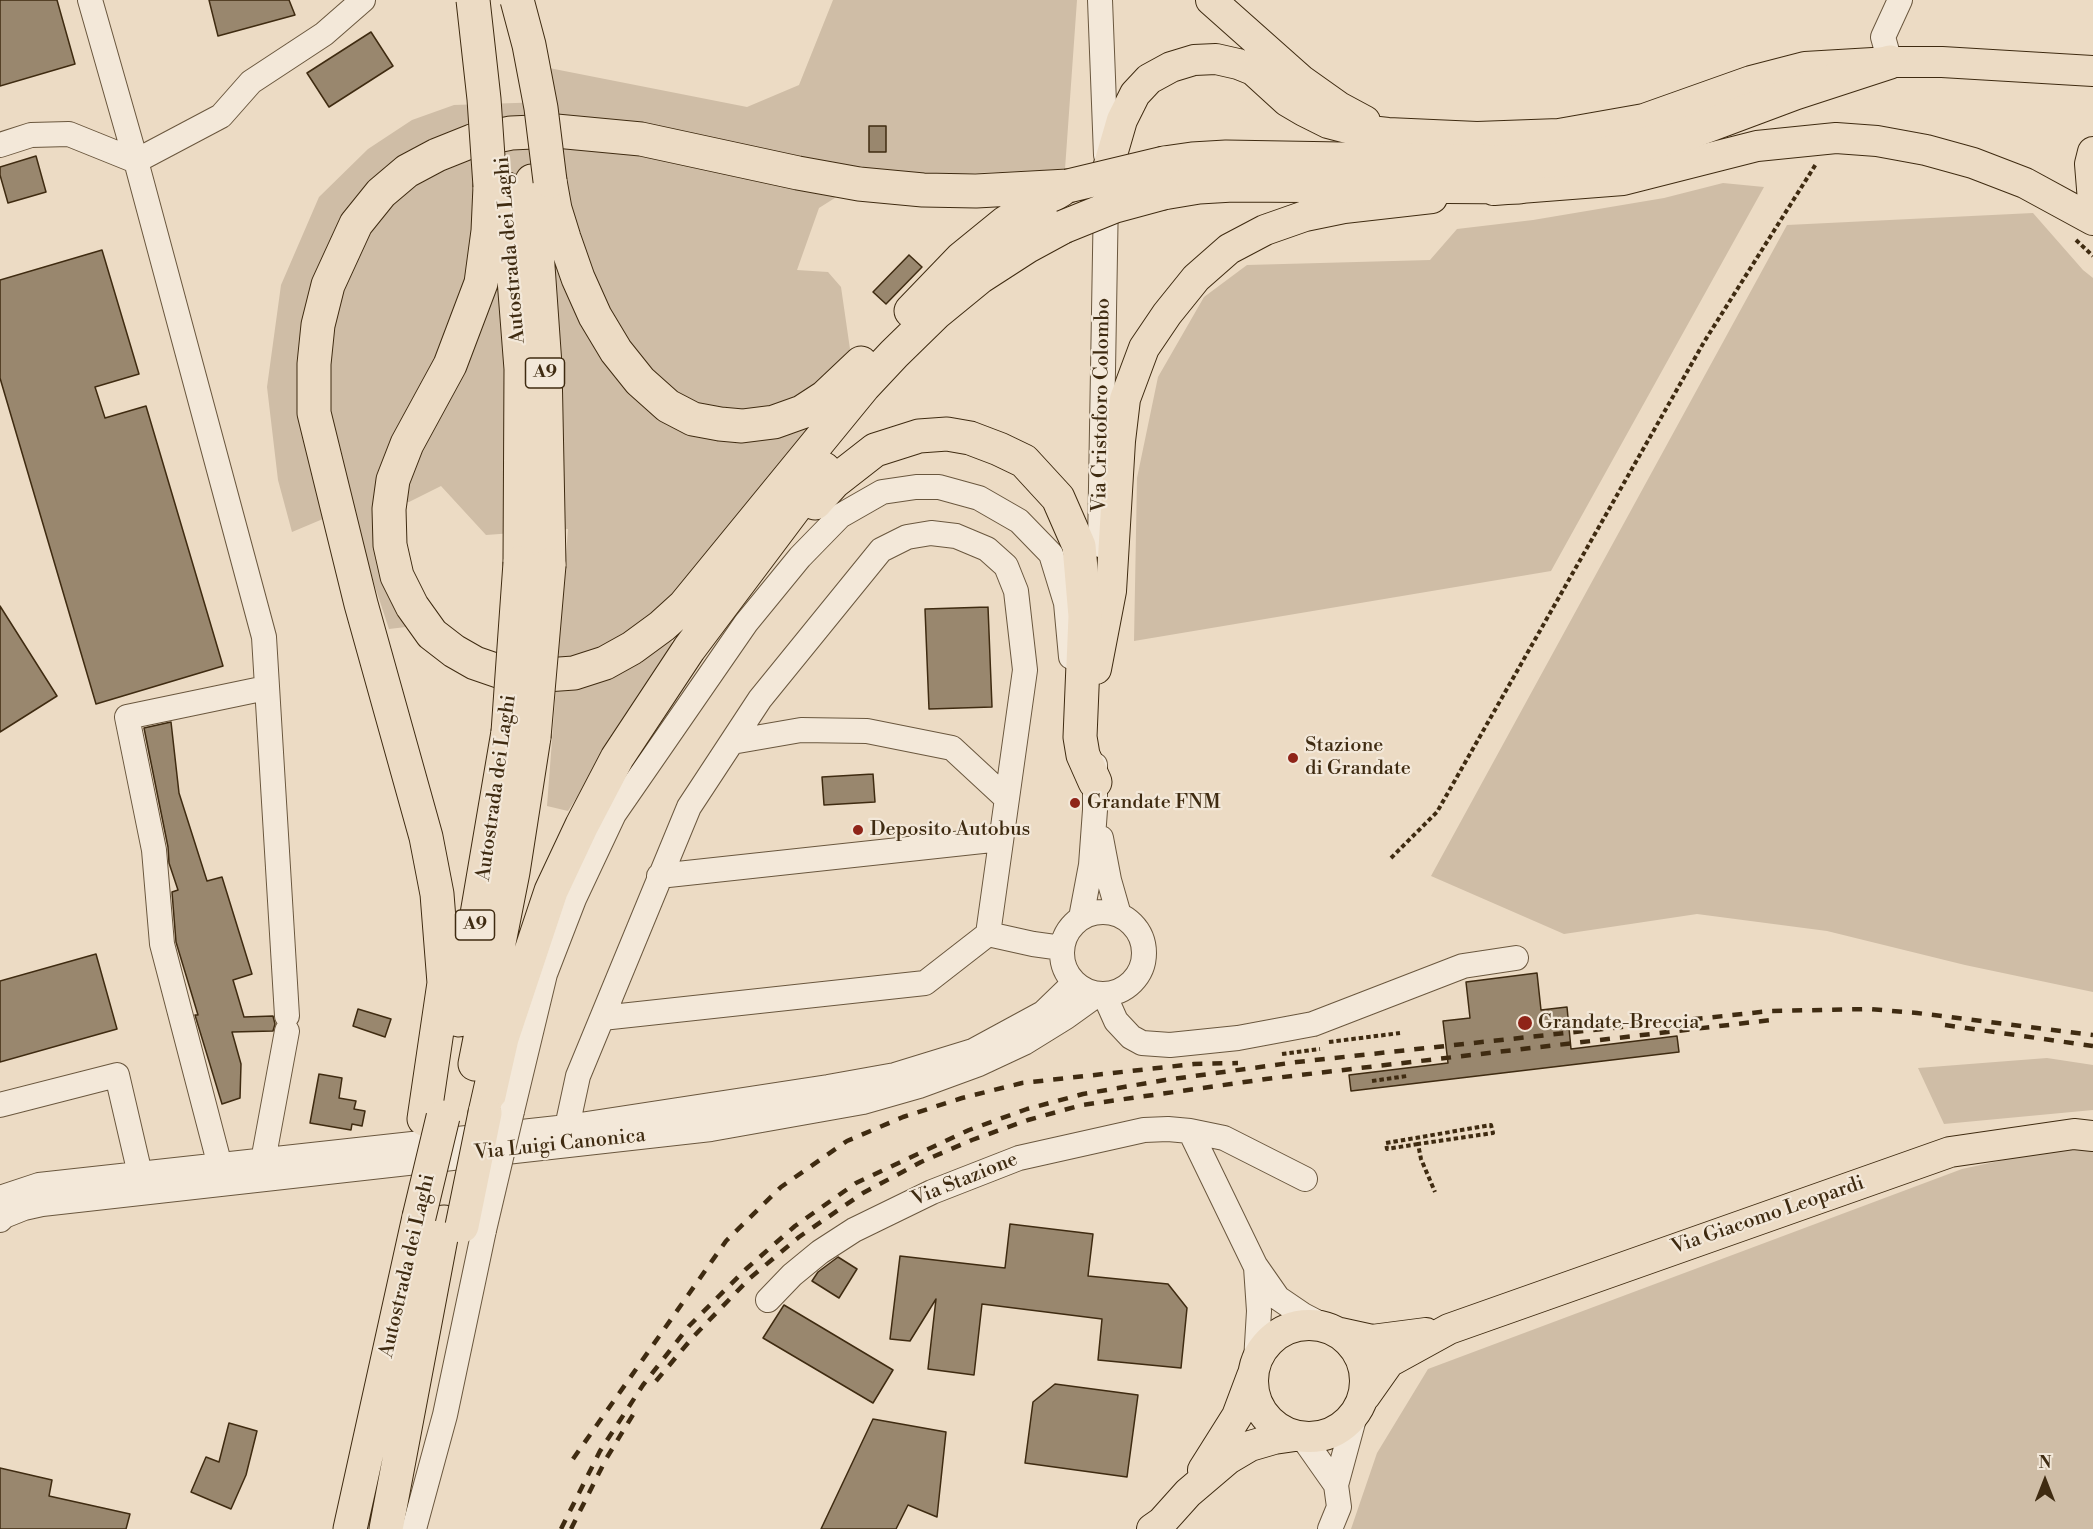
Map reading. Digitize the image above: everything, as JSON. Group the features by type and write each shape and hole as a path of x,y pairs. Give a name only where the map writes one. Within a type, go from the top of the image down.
{"highway":[{"path":"473,0 484,99 520,183 558,219 578,278 595,316 616,351 640,381 668,406 693,419 742,426 774,422 802,412 825,398 855,370 962,258 1005,223 1068,186"},
{"name":"Autostrada dei Laghi","path":"388,1518 443,1222 466,1115 521,735 535,564 545,365 520,183 498,98 482,0"},
{"name":"Autostrada dei Laghi","path":"508,0 523,95 520,183"},
{"path":"517,0 529,45 541,108 520,183 488,231 481,283 450,365 406,444 393,480 389,509 390,545 397,576 412,606 432,634 475,663 504,673 531,676 574,673 605,663 632,648 662,626 684,606 872,378 936,313 980,277 1028,246 1064,226 1115,206 1192,159 1226,157 1515,162 1575,159 1634,148 1688,133 1795,93 1890,62"},
{"path":"466,1115 444,983 436,894 426,837 361,604 314,413 314,364 318,325 328,285 356,224 381,193 407,171 437,155 472,141 511,133 556,131 641,139 798,173 870,185 923,190 976,191 1163,178 1199,187 1233,185 1519,187"},
{"path":"443,1222 466,1115 502,1038 550,891 617,758 689,649 849,435 980,277"},
{"path":"689,649 708,637 793,528 834,482 867,456 875,450 919,436 947,434 970,438 1024,461 1058,498 1079,546 1085,616 1080,737 1095,796"},
{"name":"Autostrada dei Laghi","path":"350,1529 358,1490 443,1222"}],"main road":[{"path":"1211,0 1300,80 1339,107 1388,133"},
{"path":"1106,175 1122,120 1135,93 1149,79 1171,67 1194,60 1216,59 1253,70 1287,101 1328,123 1351,129 1388,133 1477,137 1559,134 1644,119 1751,81 1805,66 1942,62 2093,71"},
{"path":"1096,669 1111,591 1120,441 1125,399 1144,348 1167,314 1196,278 1229,249 1265,230 1305,216 1344,208 1519,187 1578,185 1623,180 1757,146 1836,138 1926,150 1973,163 2025,183 2093,220"},
{"path":"2093,152 2090,164 2093,201"},
{"name":"Via Giacomo Leopardi","path":"1152,1529 1162,1522 1188,1493 1228,1459 1250,1446 1274,1439 1329,1435 1344,1426 1389,1362 1449,1329 1950,1152 2074,1134 2093,1136"},
{"name":"Via Giacomo Leopardi","path":"1188,1493 1237,1416 1254,1368 1272,1339 1287,1329 1305,1325 1372,1340 1449,1329"},
{"path":"1333,1330 1352,1343 1360,1354 1366,1375 1360,1406"},
{"path":"1254,1368 1253,1390 1257,1404 1267,1419 1281,1430 1299,1437"}],"street":[{"path":"90,0 136,161 264,637 287,1023 263,1161"},
{"path":"0,145 32,135 69,134 136,161 221,116 251,82 324,34 363,0"},
{"name":"Via Cristoforo Colombo","path":"1081,918 1091,865 1099,627 1106,175 1105,88 1100,0"},
{"path":"1890,62 1882,37 1900,0"},
{"path":"466,1115 545,974 574,899 614,814 746,623 800,556 840,516 882,492 916,487 939,487 979,498 1019,521 1051,554 1066,603 1080,737"},
{"path":"567,1127 578,1076 689,807 760,699 881,550 907,537 931,533 956,536 987,549 1006,566 1016,591 1025,670 988,934 925,983 602,1018"},
{"path":"220,1166 162,944 154,850 127,717 266,688"},
{"path":"732,742 801,730 867,731 952,747 1006,798"},
{"name":"Via Cristoforo Colombo","path":"1095,796 1109,880 1119,915"},
{"path":"659,876 1001,839"},
{"path":"1142,1043 1132,1019 1128,1000 1128,986 1140,971 1144,953 1137,930 1119,915 1100,912 1081,918 1068,931 1062,948 1064,967 1074,983 1085,990 1101,994 1122,1028 1142,1043 1170,1045 1238,1038 1313,1024 1463,966 1515,958"},
{"path":"988,934 1062,948"},
{"name":"Via Luigi Canonica","path":"0,1198 39,1185 567,1127 828,1087 895,1074 973,1051 1043,1013 1074,983"},
{"name":"Via Luigi Canonica","path":"0,1220 24,1208 42,1204 711,1129 863,1102 919,1086 979,1064 1024,1043 1101,994 1121,990 1128,986"},
{"path":"0,1105 117,1074 140,1174"},
{"name":"Via Stazione","path":"768,1300 792,1275 820,1252 890,1211 974,1174 1019,1158 1108,1137 1144,1130 1190,1131 1224,1138 1305,1179"},
{"path":"1190,1131 1255,1265 1278,1298 1303,1315 1333,1330"},
{"path":"414,1529 445,1415 443,1222"},
{"path":"1254,1368 1259,1311 1255,1265"},
{"path":"1330,1529 1339,1507 1336,1485 1360,1406"},
{"path":"1299,1437 1336,1485"}],"path":[{"path":"1391,858 1437,812 1704,342 1816,163 1825,160"},
{"path":"1365,1038 1400,1033"},
{"path":"1372,1082 1407,1077"},
{"path":"1491,1125 1493,1133 1472,1136 1418,1144 1387,1149 1386,1143 1491,1125"},
{"path":"1418,1144 1421,1160 1435,1192"}],"shaded area":[{"path":"833,0 1077,0 1065,169 956,174 876,172 819,208 797,270 828,272 841,287 850,349 824,419 670,611 672,648 568,811 547,806 568,529 486,535 441,486 409,502 377,504 379,557 406,627 389,629 349,508 292,532 278,480 267,387 281,285 319,197 368,149 412,120 454,105 546,102 544,67 747,107 799,85"},
{"path":"1723,183 1764,187 1551,571 1134,641 1137,478 1158,377 1204,297 1247,265 1430,260 1457,229 1533,220 1664,198"},
{"path":"2033,213 2083,270 2093,278 2093,992 1965,965 1827,931 1697,914 1564,934 1431,876 1787,225"},
{"path":"2047,1058 2093,1065 2093,1110 1944,1124 1918,1068"},
{"path":"2064,1147 2093,1149 2093,1529 1351,1529 1377,1453 1428,1369 1962,1169"}],"building":[{"path":"0,0 57,0 75,64 0,86"},
{"path":"209,0 289,0 295,15 218,36"},
{"path":"371,32 393,66 329,107 307,73"},
{"path":"869,126 886,126 886,152 869,152"},
{"path":"36,156 46,192 8,203 0,167"},
{"path":"102,250 139,374 95,387 105,418 146,406 223,666 96,704 0,378 0,280"},
{"path":"909,255 922,267 886,304 873,292"},
{"path":"0,606 57,696 0,732"},
{"path":"988,607 992,707 929,709 925,609"},
{"path":"171,722 179,793 207,881 222,877 252,974 233,980 244,1017 273,1016 275,1024 273,1031 232,1032 241,1064 240,1098 222,1104 176,942 172,892 178,890 169,863 168,847 144,728"},
{"path":"873,774 875,802 824,805 822,777"},
{"path":"96,954 117,1029 0,1062 0,981"},
{"path":"1537,973 1541,1010 1567,1007 1571,1049 1677,1036 1679,1052 1351,1091 1349,1075 1448,1063 1443,1021 1470,1018 1466,982"},
{"path":"358,1009 391,1019 385,1037 353,1026"},
{"path":"319,1074 342,1078 339,1098 356,1101 354,1109 365,1111 362,1126 352,1124 351,1130 310,1123"},
{"path":"1010,1224 1093,1234 1088,1276 1168,1284 1187,1308 1181,1368 1098,1360 1102,1319 982,1304 974,1375 928,1369 936,1299 910,1341 890,1339 900,1256 1005,1268"},
{"path":"838,1257 857,1269 839,1298 812,1281 818,1272"},
{"path":"784,1305 893,1370 873,1403 763,1338"},
{"path":"1055,1384 1138,1395 1127,1477 1025,1463 1033,1402"},
{"path":"873,1419 946,1432 937,1517 908,1505 896,1529 821,1529"},
{"path":"229,1423 257,1431 246,1475 231,1509 191,1492 206,1457 219,1462"},
{"path":"0,1468 52,1480 49,1496 130,1514 126,1529 0,1529"}],"railway":[{"path":"561,1529 600,1451 643,1385 689,1326 746,1269 795,1226 856,1183 969,1130 1027,1109 1083,1094 1297,1062 1770,1011 1869,1009 2093,1035"},
{"path":"656,1381 693,1337 750,1278 799,1237 863,1193 921,1162 972,1140 1028,1120 1082,1105 1266,1079 1771,1020"},
{"path":"1945,1025 2093,1046"},
{"path":"573,1459 726,1241 781,1187 847,1141 903,1117 962,1098 1022,1083 1194,1064 1238,1063"},
{"path":"571,1529 606,1459 634,1413"}],"place":[{"name":"Stazione di Grandate","path":"1293,758"},
{"name":"Grandate FNM","path":"1075,803"},
{"name":"Deposito Autobus","path":"858,830"},
{"name":"Grandate-Breccia","path":"1525,1023"}]}
